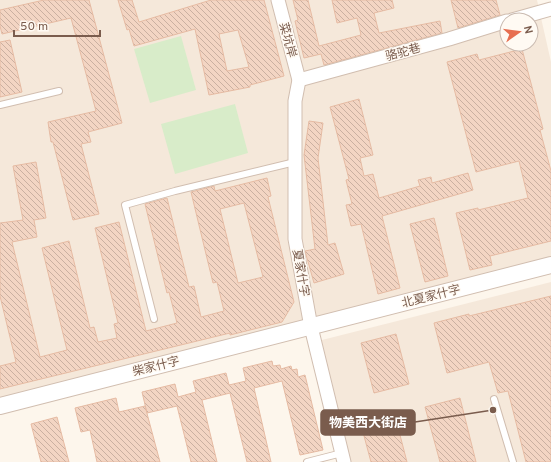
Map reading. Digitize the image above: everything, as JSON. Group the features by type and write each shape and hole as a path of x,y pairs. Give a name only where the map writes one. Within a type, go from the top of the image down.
{"street":[{"name":"菜坑岸","path":"278,0 299,80"},
{"path":"539,12 551,9"},
{"name":"骆驼巷","path":"299,80 449,39 499,23"},
{"name":"夏家什字","path":"299,80 295,101 295,239 311,327 343,457"},
{"name":"北夏家什字","path":"311,327 551,265"},
{"name":"柴家什字","path":"0,406 311,327"}],"lane":[{"path":"0,105 59,91"},
{"path":"154,319 125,205 175,190 295,162"},
{"path":"494,399 513,462"},
{"path":"307,462 343,457"}],"shaded area":[{"path":"0,0 537,0 551,62 551,262 0,404"},
{"path":"551,282 551,462 349,462 318,341"}],"green space":[{"path":"181,36 196,90 150,103 134,49"},
{"path":"235,104 248,153 175,174 161,124"}],"building":[{"path":"44,0 89,0 122,123 88,132 91,142 81,144 99,214 73,220 53,142 51,142 48,122 96,111 71,18 2,34 0,26 0,10"},
{"path":"118,0 132,0 139,22 211,0 264,0 284,76 250,85 250,87 209,95 195,29 134,46 129,29 127,30","holes":["238,30 249,67 227,71 219,34"]},
{"path":"293,0 308,0 319,46 361,35 357,18 337,23 332,0 392,0 394,8 374,13 379,33 440,21 442,33 324,65 321,54 304,58 295,21 298,20"},
{"path":"451,0 496,0 499,15 458,28"},
{"path":"10,40 22,92 0,97 0,42"},
{"path":"510,52 523,52 543,129 540,130 551,171 551,241 490,256 492,265 470,270 456,213 478,208 478,210 528,198 519,161 476,172 447,62 477,54 479,60"},
{"path":"359,99 373,155 360,158 364,176 373,174 379,198 420,186 418,180 431,177 432,183 468,173 473,190 382,216 400,288 378,294 361,224 351,226 346,205 352,204 346,180 349,179 330,107"},
{"path":"309,121 323,123 318,158 328,245 335,243 344,274 314,283 305,251 315,249 304,155"},
{"path":"36,162 46,218 34,220 37,237 12,242 40,357 67,350 42,248 69,241 90,328 94,327 98,342 117,338 114,324 118,323 95,228 119,222 146,331 177,323 169,292 167,293 145,204 167,198 189,287 194,286 201,317 224,311 217,282 213,283 191,192 214,186 215,191 267,178 271,196 268,197 294,302 282,322 230,335 230,333 0,389 0,366 16,362 0,296 0,223 23,220 13,166","holes":["244,203 263,277 238,283 220,209"]},
{"path":"434,218 448,276 425,282 410,224"},
{"path":"551,296 551,462 526,462 508,391 498,393 489,362 447,373 434,323"},
{"path":"396,334 409,384 374,393 361,343"},
{"path":"272,361 273,366 280,365 281,369 291,366 292,370 297,369 298,377 305,375 323,450 300,455 282,381 254,388 271,462 247,462 230,393 202,400 217,462 191,462 177,406 147,413 142,392 175,384 178,397 196,392 193,381 226,373 229,385 246,381 243,368"},
{"path":"116,398 119,412 145,406 160,462 97,462 90,430 81,432 75,408"},
{"path":"460,398 476,462 440,462 425,407"},
{"path":"394,412 407,462 371,462 360,421"},
{"path":"57,417 69,462 41,462 31,424"}],"place":[{"name":"物美西大街店","path":"493,410"}]}
